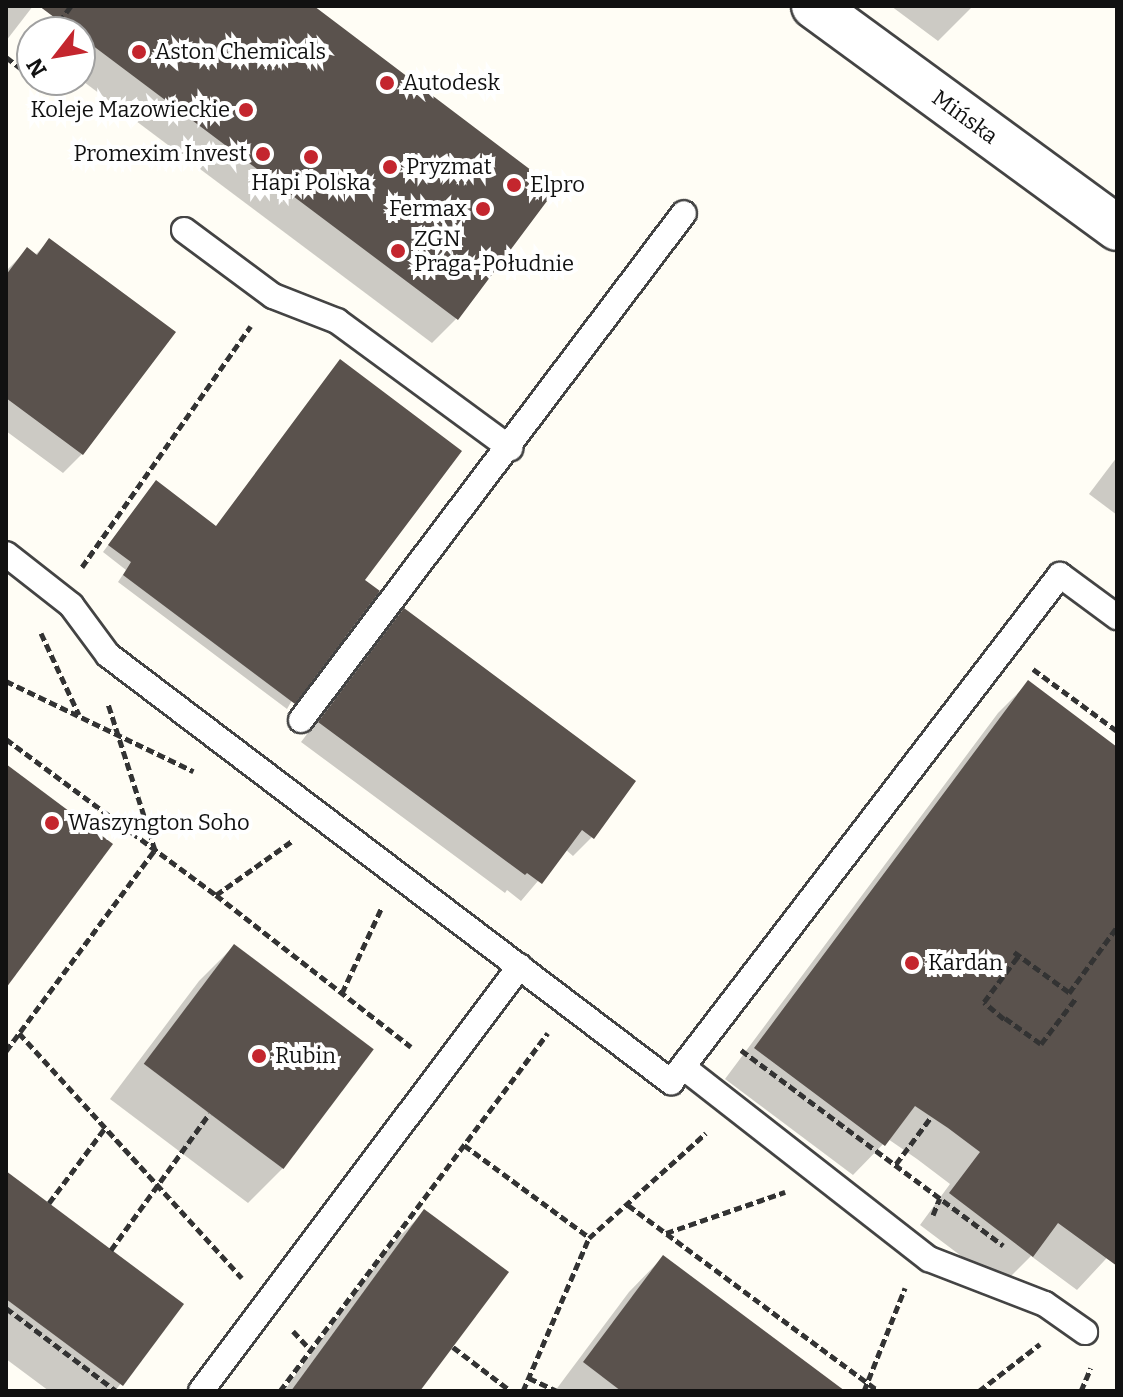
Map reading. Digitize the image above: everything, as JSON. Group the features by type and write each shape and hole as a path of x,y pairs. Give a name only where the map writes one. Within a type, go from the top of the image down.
{"street":[{"name":"Mińska","path":"814,6 1117,228"}],"lane":[{"path":"301,720 510,448 684,213"},
{"path":"184,230 273,296 337,321 510,448"},
{"path":"6,554 71,605 108,655 671,1082 1060,575 1117,617"},
{"path":"201,1391 520,966"},
{"path":"683,1067 929,1259 1045,1304 1077,1327"}],"path":[{"path":"155,850 115,733 79,572 273,296"},
{"path":"1029,666 1117,731"},
{"path":"6,681 198,773"},
{"path":"6,739 216,895 441,1070"},
{"path":"216,895 301,835"},
{"path":"6,1051 155,850"},
{"path":"342,993 387,897"},
{"path":"1069,993 1117,927"},
{"path":"1016,954 1069,993 1076,998 1041,1044 984,1002 1016,954"},
{"path":"280,1391 570,1004"},
{"path":"713,1030 1012,1252"},
{"path":"19,1033 311,1350"},
{"path":"523,1391 589,1238 771,1073"},
{"path":"111,1250 209,1114"},
{"path":"896,1164 931,1117"},
{"path":"49,1203 105,1128"},
{"path":"464,1145 589,1238"},
{"path":"666,1233 888,1158"},
{"path":"628,1205 878,1391"},
{"path":"6,1308 116,1391"},
{"path":"979,1391 1077,1327"},
{"path":"453,1347 511,1391"},
{"path":"864,1391 874,1367"},
{"path":"529,1378 557,1391"}],"building":[{"name":"Pryzmat","path":"39,6 314,6 556,189 458,320 96,48 96,16 52,16"},
{"path":"49,238 176,332 83,455 6,398 6,275 27,247 37,255"},
{"path":"340,359 462,451 365,580 380,591 295,704 123,575 131,562 108,545 156,480 216,526"},
{"path":"404,608 636,781 594,839 582,830 542,884 527,873 525,875 318,722"},
{"name":"Kardan","path":"1028,680 1117,747 1117,1266 1058,1223 1033,1257 949,1193 980,1152 948,1128 915,1106 885,1146 754,1048"},
{"path":"6,764 113,844 6,988"},
{"name":"Rubin","path":"234,944 374,1049 283,1169 144,1064"},
{"path":"6,1171 184,1304 123,1386 6,1299"},
{"path":"424,1209 509,1272 420,1391 291,1391"},
{"path":"663,1255 845,1391 621,1391 583,1362"}],"place":[{"name":"Aston Chemicals","path":"139,52"},
{"name":"Autodesk","path":"387,83"},
{"name":"Koleje Mazowieckie","path":"246,110"},
{"name":"Promexim Invest","path":"263,154"},
{"name":"Hapi Polska","path":"311,157"},
{"name":"Pryzmat","path":"390,167"},
{"name":"Elpro","path":"514,185"},
{"name":"Fermax","path":"483,209"},
{"name":"ZGN Praga-Południe","path":"398,251"},
{"name":"Waszyngton Soho","path":"52,823"},
{"name":"Kardan","path":"912,963"},
{"name":"Rubin","path":"259,1056"}]}
